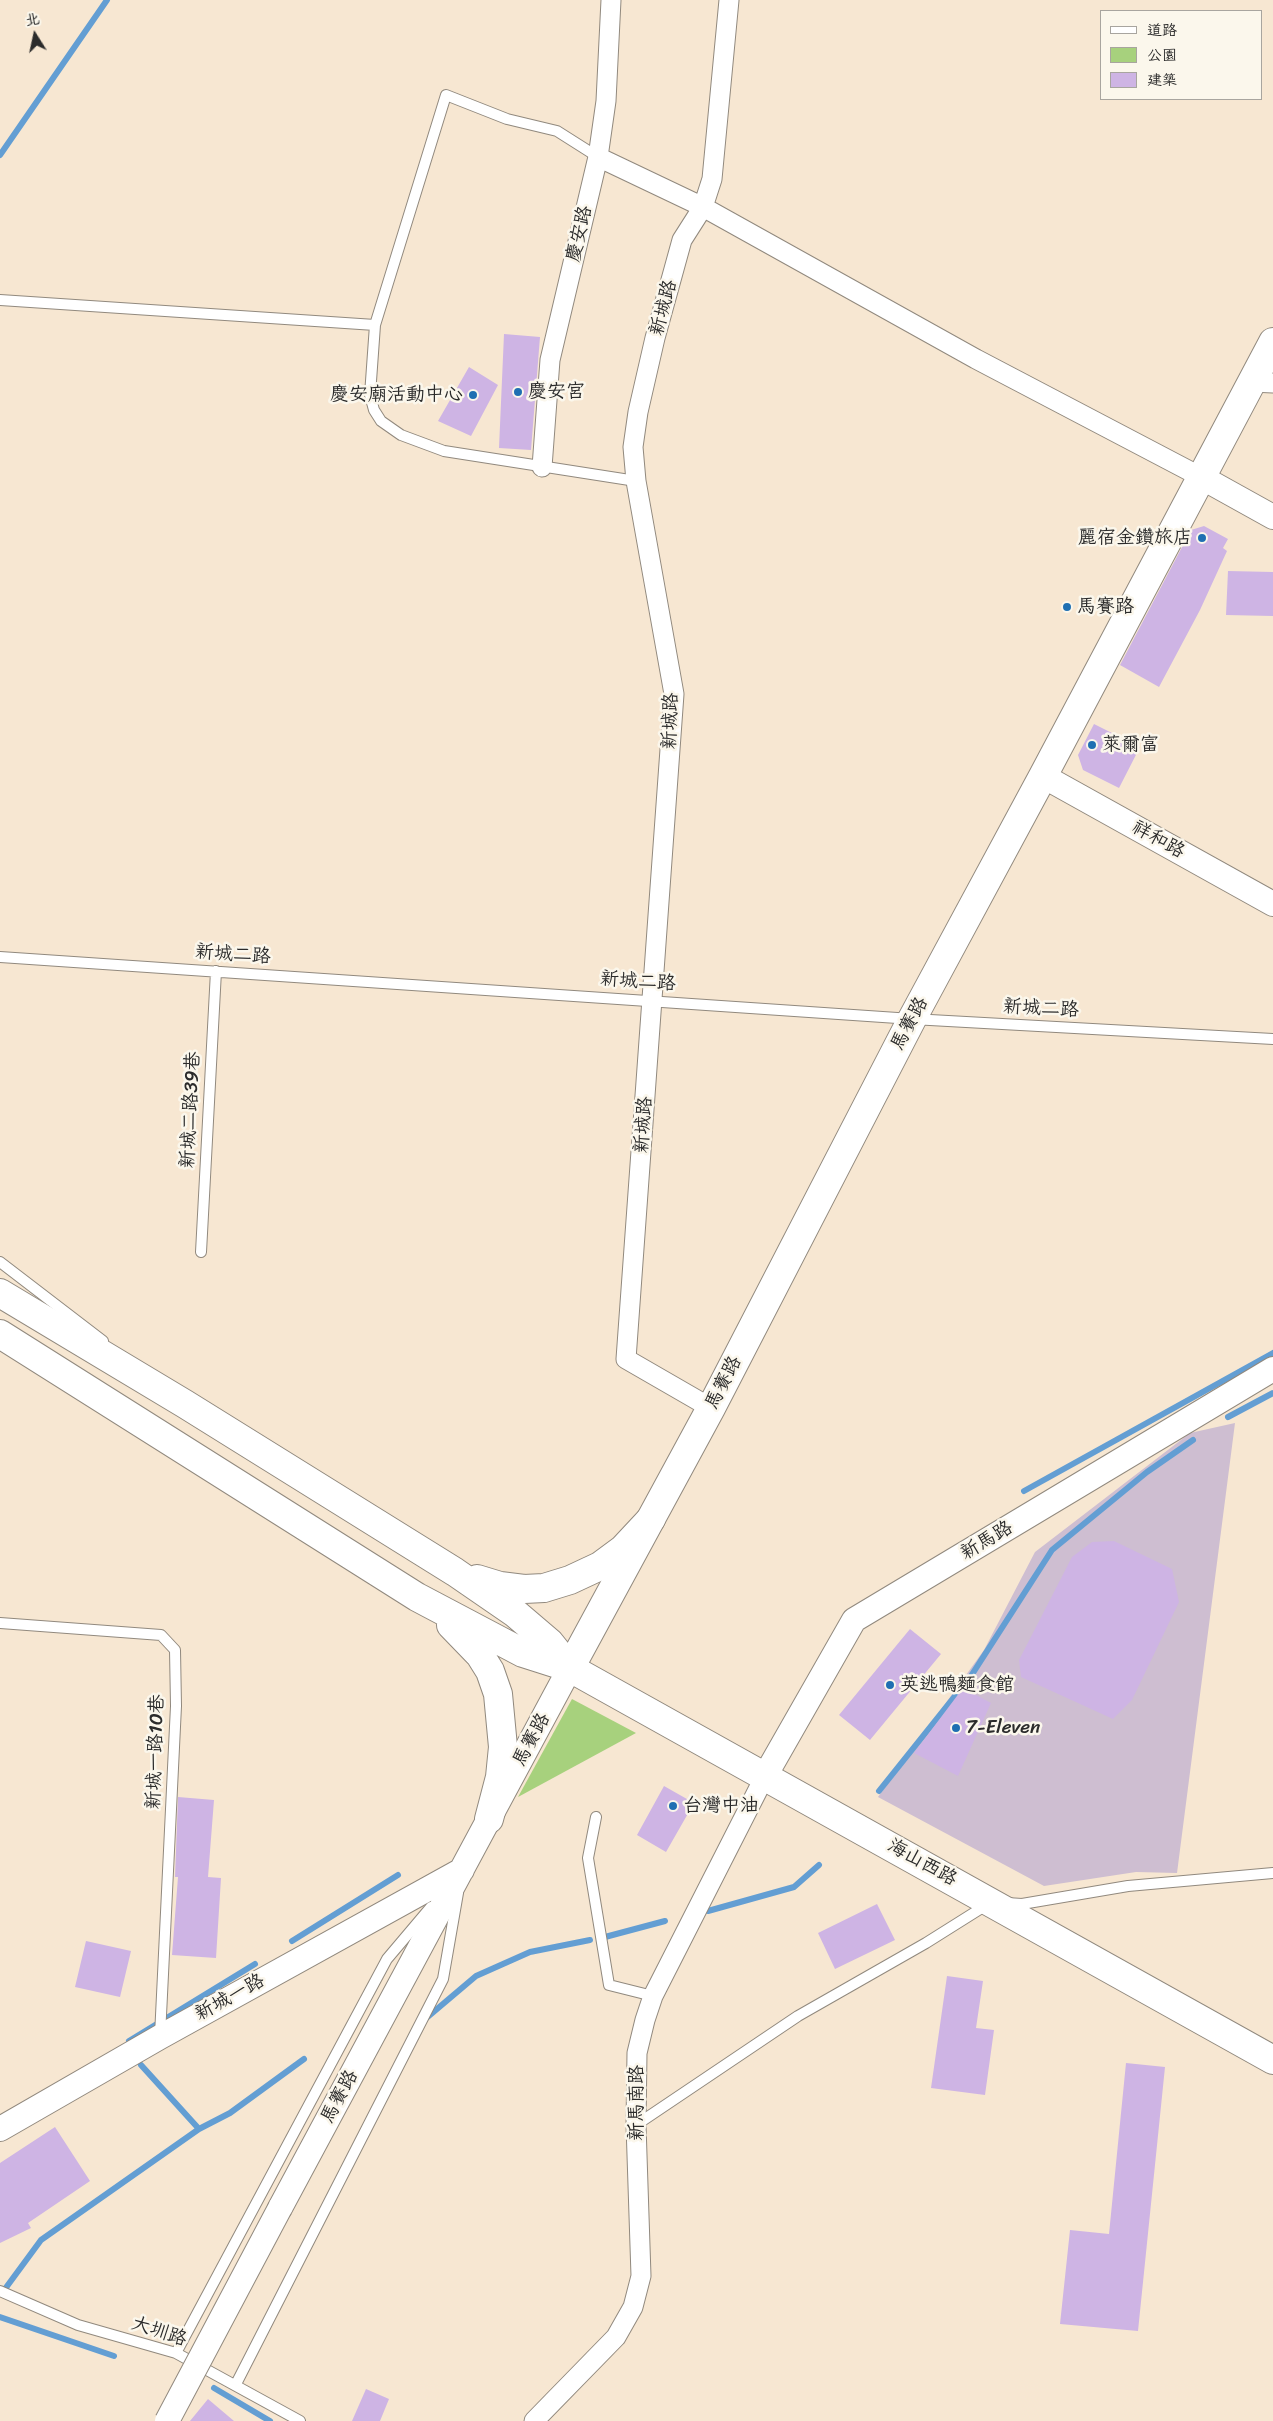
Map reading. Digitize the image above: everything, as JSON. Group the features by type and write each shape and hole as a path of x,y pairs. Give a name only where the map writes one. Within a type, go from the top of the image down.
{"main road":[{"name":"馬賽路","path":"570,1668 711,1408 912,1019 1044,776 1201,478 1262,382 1273,342"},
{"path":"0,1293 185,1404 455,1572 516,1614 550,1643 570,1668"},
{"path":"5,1344 65,1374 417,1597 523,1653 570,1668"},
{"path":"455,1572 500,1586 524,1589 544,1588 570,1580 600,1566 623,1549 651,1519"},
{"path":"417,1597 457,1630 480,1655 490,1671 498,1694 503,1747 500,1776 488,1819"},
{"name":"海山西路","path":"570,1668 1273,2060"}],"street":[{"name":"慶安路","path":"542,467 550,360 598,158 606,101 611,0"},
{"name":"新城路","path":"711,1408 626,1360 674,694 636,481 634,447 637,420 655,338 682,240 703,207 712,179 729,0"},
{"path":"598,158 703,207 976,360 1273,517"},
{"name":"祥和路","path":"1044,776 1273,904"},
{"name":"新馬路","path":"765,1776 854,1620 1273,1370"},
{"name":"馬賽路","path":"167,2421 570,1668"},
{"name":"新馬南路","path":"534,2421 616,2337 632,2307 641,2276 636,2126 637,2053 653,1996 765,1776"},
{"name":"新城一路","path":"0,2129 160,2037 462,1870"}],"lane":[{"path":"598,158 557,131 507,119 446,95 375,325 370,396 374,410 381,420 401,435 444,451 636,481"},
{"path":"0,300 375,325"},
{"name":"新城二路","path":"0,956 912,1019 1273,1039"},
{"name":"新城二路39巷","path":"201,1252 216,971"},
{"path":"0,1262 185,1404"},
{"name":"新城一路10巷","path":"0,1623 162,1635 175,1650 176,1706 160,2037"},
{"path":"596,1817 588,1858 608,1985 653,1996"},
{"path":"176,2353 387,1960 462,1870"},
{"path":"236,2384 442,1979 462,1870"},
{"path":"636,2126 798,2016 926,1943 991,1902 1022,1904 1128,1886 1273,1872"},
{"name":"大圳路","path":"0,2291 78,2325 176,2353 236,2384 300,2421"}],"shaded area":[{"path":"1235,1423 1177,1873 1136,1872 1044,1886 878,1797 984,1650 1035,1552 1190,1433"}],"green space":[{"path":"572,1699 636,1733 518,1797"}],"building":[{"name":"慶安宮","path":"504,334 540,337 531,450 499,448"},
{"name":"慶安廟活動中心","path":"469,367 498,385 471,436 438,421"},
{"path":"1204,526 1228,539 1223,548 1227,551 1200,610 1159,687 1120,665 1191,530"},
{"path":"1228,571 1273,572 1273,616 1226,615"},
{"path":"1094,724 1140,747 1119,788 1083,770 1078,755"},
{"path":"1114,1541 1172,1569 1179,1602 1132,1700 1113,1719 1021,1677 1019,1660 1072,1557 1092,1542"},
{"name":"英逃鴨麵食館","path":"910,1629 941,1654 870,1740 839,1715"},
{"name":"7-Eleven","path":"963,1688 991,1703 958,1776 914,1753"},
{"path":"664,1786 694,1803 666,1852 637,1835"},
{"path":"178,1797 214,1800 208,1877 221,1878 216,1958 172,1955 178,1877 175,1877"},
{"path":"877,1904 895,1940 835,1969 818,1933"},
{"path":"86,1941 131,1951 120,1997 75,1987"},
{"path":"947,1976 983,1981 976,2028 994,2030 985,2095 931,2088"},
{"path":"1126,2063 1165,2067 1138,2331 1060,2324 1070,2230 1109,2234"},
{"path":"55,2127 90,2181 28,2223 31,2228 0,2243 0,2163"},
{"path":"366,2389 389,2399 380,2421 352,2421"},
{"path":"208,2399 234,2421 190,2421"}],"waterway":[{"path":"0,155 107,0"},
{"path":"1024,1491 1273,1353"},
{"path":"1228,1417 1273,1393"},
{"path":"879,1791 971,1676 1052,1550 1147,1472 1193,1440"},
{"path":"708,1911 794,1887 819,1865"},
{"path":"292,1941 398,1875"},
{"path":"605,1937 665,1921"},
{"path":"424,2020 476,1976 530,1952 590,1940"},
{"path":"129,2041 255,1964"},
{"path":"2,2293 41,2240 199,2129 230,2113 304,2059"},
{"path":"141,2065 199,2129"},
{"path":"0,2317 114,2356"},
{"path":"214,2388 270,2421"}],"place":[{"name":"慶安宮","path":"518,392"},
{"name":"慶安廟活動中心","path":"473,395"},
{"name":"麗宿金鑽旅店","path":"1202,538"},
{"name":"馬賽路","path":"1067,607"},
{"name":"萊爾富","path":"1092,745"},
{"name":"英逃鴨麵食館","path":"890,1685"},
{"name":"7-Eleven","path":"956,1728"},
{"name":"台灣中油","path":"673,1806"}]}
